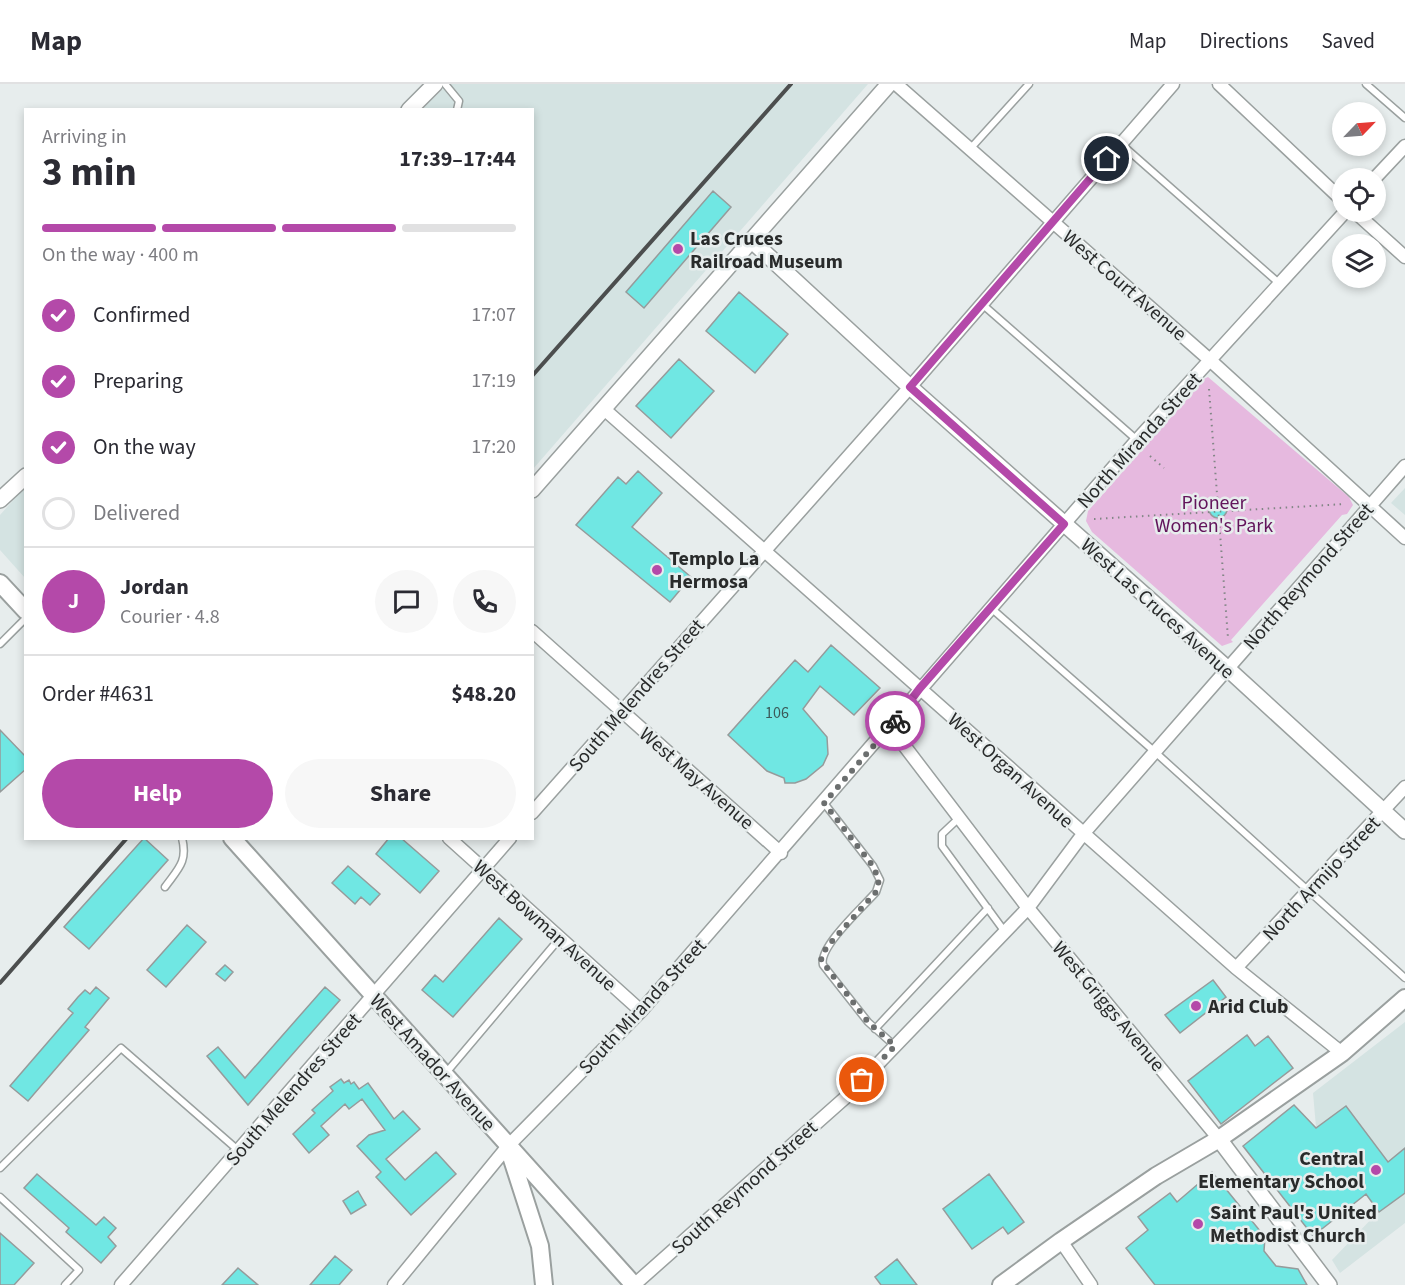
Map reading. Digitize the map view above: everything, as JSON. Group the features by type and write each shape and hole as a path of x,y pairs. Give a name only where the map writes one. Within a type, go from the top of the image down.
{"main road":[{"path":"0,583 24,609"},
{"name":"West Amador Avenue","path":"234,840 634,1285"},
{"path":"1001,1285 1060,1241 1156,1176 1219,1139 1342,1053 1405,998"},
{"path":"508,1146 540,1246 544,1285"}],"street":[{"path":"411,108 435,84"},
{"path":"534,488 888,84"},
{"name":"West Court Avenue","path":"896,84 1211,361 1405,538"},
{"name":"South Melendres Street","path":"534,811 910,387 1173,84"},
{"path":"1219,84 1332,191"},
{"path":"1384,168 1405,146"},
{"name":"North Miranda Street","path":"890,727 920,688 1137,440 1336,222"},
{"path":"1365,222 1405,257"},
{"name":"West Las Cruces Avenue","path":"751,240 910,387 1228,669 1405,831"},
{"name":"West Organ Avenue","path":"604,409 1236,968 1342,1053"},
{"name":"North Reymond Street","path":"1028,908 1083,834 1405,466"},
{"path":"0,500 24,478"},
{"name":"West May Avenue","path":"534,634 781,853"},
{"name":"South Miranda Street","path":"394,1285 508,1146 641,1011 890,727"},
{"name":"West Griggs Avenue","path":"890,727 1028,908 1219,1139 1329,1285"},
{"name":"North Armijo Street","path":"1236,968 1405,787"},
{"name":"West Bowman Avenue","path":"451,840 641,1011"},
{"name":"South Melendres Street","path":"121,1285 375,996 508,840"},
{"name":"South Reymond Street","path":"634,1285 846,1097 1028,908"},
{"path":"1060,1241 1091,1285"}],"lane":[{"path":"444,84 459,101 457,108"},
{"path":"970,149 1029,84"},
{"path":"1366,84 1405,118"},
{"path":"1121,143 1280,284"},
{"path":"981,304 1137,440"},
{"path":"990,607 1155,752 1405,978"},
{"path":"0,644 24,620"},
{"path":"824,803 873,866 879,880 876,892 826,948 821,960 826,970 875,1029 895,1046"},
{"path":"959,818 942,834 942,846 1005,932"},
{"path":"165,887 184,858 186,852 183,840"},
{"path":"875,1029 988,908"},
{"path":"444,1074 560,938"},
{"path":"0,1168 121,1048 239,1151"},
{"path":"0,1197 79,1270 65,1285"}],"path":[{"path":"1209,389 1228,638"},
{"path":"1150,456 1164,468"},
{"path":"1094,519 1345,504"}],"shaded area":[{"path":"448,84 868,84 534,468 534,108 423,108"},
{"path":"24,488 24,577 0,550 0,515"},
{"path":"1405,488 1405,515 1391,503"},
{"name":"Central Elementary School","path":"1405,1022 1405,1223 1340,1273 1332,1260 1378,1212 1316,1127 1313,1093"}],"green space":[{"name":"Pioneer Women's Park","path":"1208,377 1349,497 1353,505 1231,640 1233,642 1222,646 1092,532 1086,521 1088,511 1198,387 1200,381"}],"building":[{"name":"Las Cruces Railroad Museum","path":"713,191 731,207 644,308 626,292"},
{"path":"739,292 788,334 755,373 706,331"},
{"path":"679,359 714,391 671,438 636,406"},
{"path":"638,471 662,493 632,527 691,577 670,602 576,525 618,477 626,484"},
{"path":"1218,500 1224,503 1227,509 1224,515 1218,518 1212,515 1209,509 1212,503"},
{"path":"831,645 880,688 854,715 820,686 803,709 827,737 828,754 823,765 806,779 795,783 785,783 784,778 767,771 728,735 795,660 808,672"},
{"path":"0,730 24,755 24,771 0,792"},
{"path":"142,840 146,840 168,860 89,949 64,927"},
{"path":"387,840 403,840 439,871 420,893 376,854"},
{"path":"348,866 380,894 370,905 361,897 355,904 332,883"},
{"path":"499,918 522,939 453,1017 422,990 435,975 443,982"},
{"path":"187,925 206,942 166,987 147,970"},
{"path":"225,965 233,972 225,981 216,974"},
{"name":"Arid Club","path":"1213,980 1226,997 1180,1033 1165,1015"},
{"path":"96,987 109,998 85,1027 89,1030 28,1101 10,1086 73,1013 68,1009 78,997 85,990 90,994"},
{"path":"325,987 340,1000 248,1105 207,1056 218,1047 245,1078"},
{"path":"1247,1035 1255,1046 1268,1036 1293,1068 1221,1124 1188,1081"},
{"path":"341,1079 344,1083 349,1080 351,1084 354,1082 359,1089 368,1083 394,1119 403,1111 420,1129 386,1159 405,1180 436,1152 456,1174 411,1215 376,1177 381,1172 357,1146 369,1135 385,1130 362,1099 349,1109 345,1104 321,1126 329,1135 309,1153 293,1134 315,1113 312,1110 333,1091 330,1087"},
{"path":"1294,1105 1316,1128 1346,1106 1388,1162 1405,1148 1405,1193 1379,1212 1366,1194 1313,1236 1243,1146"},
{"name":"Saint Paul's United Methodist Church","path":"1212,1172 1265,1237 1264,1251 1276,1266 1298,1269 1307,1285 1155,1285 1126,1248 1148,1230 1138,1217 1170,1193 1177,1202"},
{"path":"37,1174 96,1225 104,1217 116,1228 108,1237 116,1246 101,1263 66,1232 69,1228 24,1188"},
{"path":"989,1174 1024,1222 1008,1234 1003,1227 972,1249 943,1209"},
{"path":"358,1191 366,1205 351,1214 343,1201"},
{"path":"0,1233 34,1263 14,1285 0,1285"},
{"path":"335,1256 352,1270 339,1285 310,1285"},
{"path":"897,1259 917,1285 881,1285 875,1277"},
{"path":"238,1268 258,1285 222,1285"}],"railway":[{"path":"534,374 791,84"},
{"path":"0,983 125,840"}],"way so far":[{"path":"862,1080 895,1046 868,1022 826,970 821,960 826,948 876,892 879,880 873,866 824,803 895,721"}],"place":[{"name":"Las Cruces Railroad Museum","path":"678,249"},
{"name":"Templo La Hermosa","path":"657,570"},
{"name":"Arid Club","path":"1196,1006"},
{"name":"Central Elementary School","path":"1376,1170"},
{"name":"Saint Paul's United Methodist Church","path":"1198,1224"}],"route":[{"path":"895,721 920,688 1064,524 910,387 1107,159"}]}
